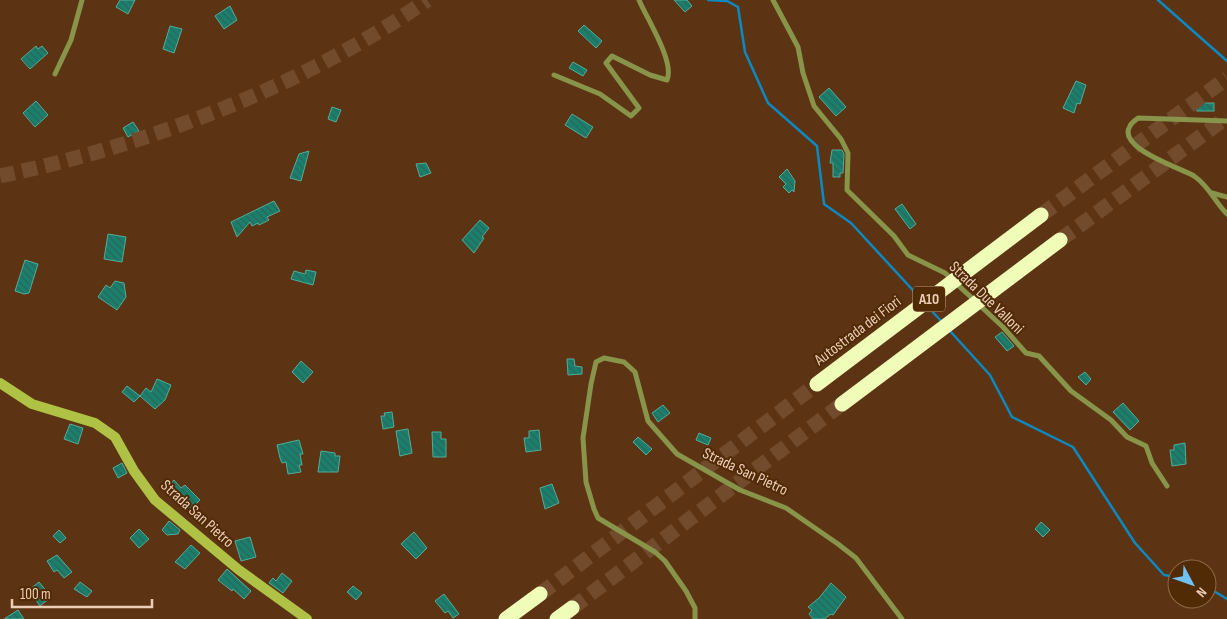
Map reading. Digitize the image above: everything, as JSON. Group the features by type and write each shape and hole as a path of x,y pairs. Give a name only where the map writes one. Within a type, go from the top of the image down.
{"highway":[{"name":"Autostrada dei Fiori","path":"817,384 1040,215"},
{"name":"A10","path":"842,404 1060,240"},
{"path":"506,619 540,594"},
{"path":"557,619 572,608"}],"street":[{"path":"55,74 71,40 82,0"},
{"path":"554,75 600,94 631,116 639,108 606,63 612,56 658,78 667,80 670,73 664,53 639,0"},
{"name":"Strada Due Valloni","path":"773,0 798,47 814,106 841,139 848,152 847,190 894,236 908,256 946,273 1003,327 1026,353 1039,356 1070,391 1111,420 1127,437 1146,446 1152,463 1167,486"},
{"path":"1227,121 1138,118 1129,126 1128,135 1134,146 1194,176 1212,193 1227,214"},
{"path":"1212,193 1227,197"},
{"name":"Strada San Pietro","path":"695,619 695,608 666,561 655,552 598,518 591,500 586,482 583,438 596,362 604,358 624,362 635,372 642,405 648,421 677,454 740,490 786,508 838,544 856,558 902,619"},
{"name":"Strada San Pietro","path":"0,383 32,404 95,423 115,437 134,471 155,500 239,570 307,619"}],"building":[{"path":"120,0 135,0 128,14 116,7"},
{"path":"674,0 687,0 692,6 685,12"},
{"path":"230,6 237,20 224,29 215,16"},
{"path":"584,25 602,41 596,48 578,31"},
{"path":"170,26 182,29 174,53 163,49"},
{"path":"36,46 38,49 42,46 48,53 30,69 21,59"},
{"path":"573,62 587,70 583,76 569,68"},
{"path":"1076,81 1086,85 1080,104 1077,103 1074,113 1063,108"},
{"path":"829,88 846,107 836,116 819,97"},
{"path":"36,101 48,115 35,127 23,113"},
{"path":"1197,103 1214,103 1214,111 1197,111"},
{"path":"332,107 341,110 336,122 328,119"},
{"path":"572,114 593,127 586,138 565,125"},
{"path":"133,122 139,131 128,137 123,128"},
{"path":"832,150 842,150 844,154 843,173 840,173 840,177 833,177 833,163 830,163"},
{"path":"309,151 301,181 290,178 299,154"},
{"path":"426,163 431,173 420,177 416,164"},
{"path":"787,169 795,181 794,192 792,190 789,193 783,187 786,184 779,177"},
{"path":"274,201 280,211 267,217 269,220 259,225 258,223 252,226 250,222 237,237 231,222"},
{"path":"902,204 916,224 910,229 895,209"},
{"path":"480,220 489,228 474,253 462,240"},
{"path":"108,234 126,237 122,262 104,259"},
{"path":"25,260 38,264 29,293 24,294 15,291"},
{"path":"306,270 316,272 313,285 291,279 294,271 305,274"},
{"path":"115,281 124,283 126,297 117,310 98,297 106,285 110,288"},
{"path":"1002,332 1014,346 1007,351 995,337"},
{"path":"567,359 574,359 575,366 582,367 582,374 568,375"},
{"path":"301,361 313,372 303,383 292,372"},
{"path":"1085,372 1091,379 1086,385 1078,377"},
{"path":"157,379 171,385 165,400 155,409 140,396 146,388 151,392"},
{"path":"127,386 140,396 134,402 122,392"},
{"path":"1123,403 1139,421 1130,430 1113,412"},
{"path":"663,405 670,413 658,422 652,413"},
{"path":"392,412 394,427 383,429 381,416 385,416 384,413"},
{"path":"70,424 83,428 78,444 64,439"},
{"path":"408,429 412,453 400,456 396,431"},
{"path":"539,430 541,450 526,452 524,438 529,438 529,431"},
{"path":"432,432 441,432 441,439 446,439 446,457 433,457"},
{"path":"699,433 711,438 708,445 696,440"},
{"path":"638,437 652,449 646,455 633,442"},
{"path":"299,440 303,454 300,454 302,465 299,465 301,472 288,474 286,462 282,463 277,445"},
{"path":"1185,443 1186,464 1172,466 1170,450 1174,450 1174,445"},
{"path":"321,451 335,453 335,456 340,456 338,472 318,472"},
{"path":"122,463 127,473 118,478 113,468"},
{"path":"174,480 181,488 185,485 200,500 190,510 177,496 173,500 163,490"},
{"path":"552,484 559,503 545,509 540,488"},
{"path":"169,521 180,530 178,534 167,535 162,530"},
{"path":"1041,522 1050,530 1043,537 1035,529"},
{"path":"139,529 149,539 139,548 130,538"},
{"path":"59,530 66,538 60,543 53,536"},
{"path":"414,532 427,548 416,559 401,544"},
{"path":"250,537 256,557 241,561 235,541"},
{"path":"191,545 200,553 185,569 175,562"},
{"path":"57,555 72,572 64,578 57,570 54,572 47,561"},
{"path":"227,569 251,591 244,599 233,589 232,591 218,580"},
{"path":"282,573 292,581 283,593 269,583 273,578 276,581"},
{"path":"39,582 51,597 40,606 29,590"},
{"path":"80,582 92,591 87,597 74,589"},
{"path":"831,583 846,597 833,615 831,614 824,619 813,619 809,614 812,610 808,607 819,598"},
{"path":"353,586 362,593 356,600 347,592"},
{"path":"444,594 459,614 453,618 448,611 445,613 435,601"},
{"path":"18,610 24,619 4,619"}],"waterway":[{"path":"708,0 727,1 738,7 745,52 768,103 817,146 824,204 851,223 921,299"},
{"path":"1158,0 1227,61"},
{"path":"928,307 943,323"},
{"path":"950,331 990,375 1012,417 1073,447 1135,543 1164,575 1167,575"},
{"path":"1217,593 1227,599"}],"tunnel":[{"path":"0,176 111,148 167,130 222,109 277,86 329,60 380,31 427,0"},
{"path":"1041,215 1227,78"},
{"path":"1060,240 1227,117"},
{"path":"540,594 817,384"},
{"path":"572,608 842,404"}]}
